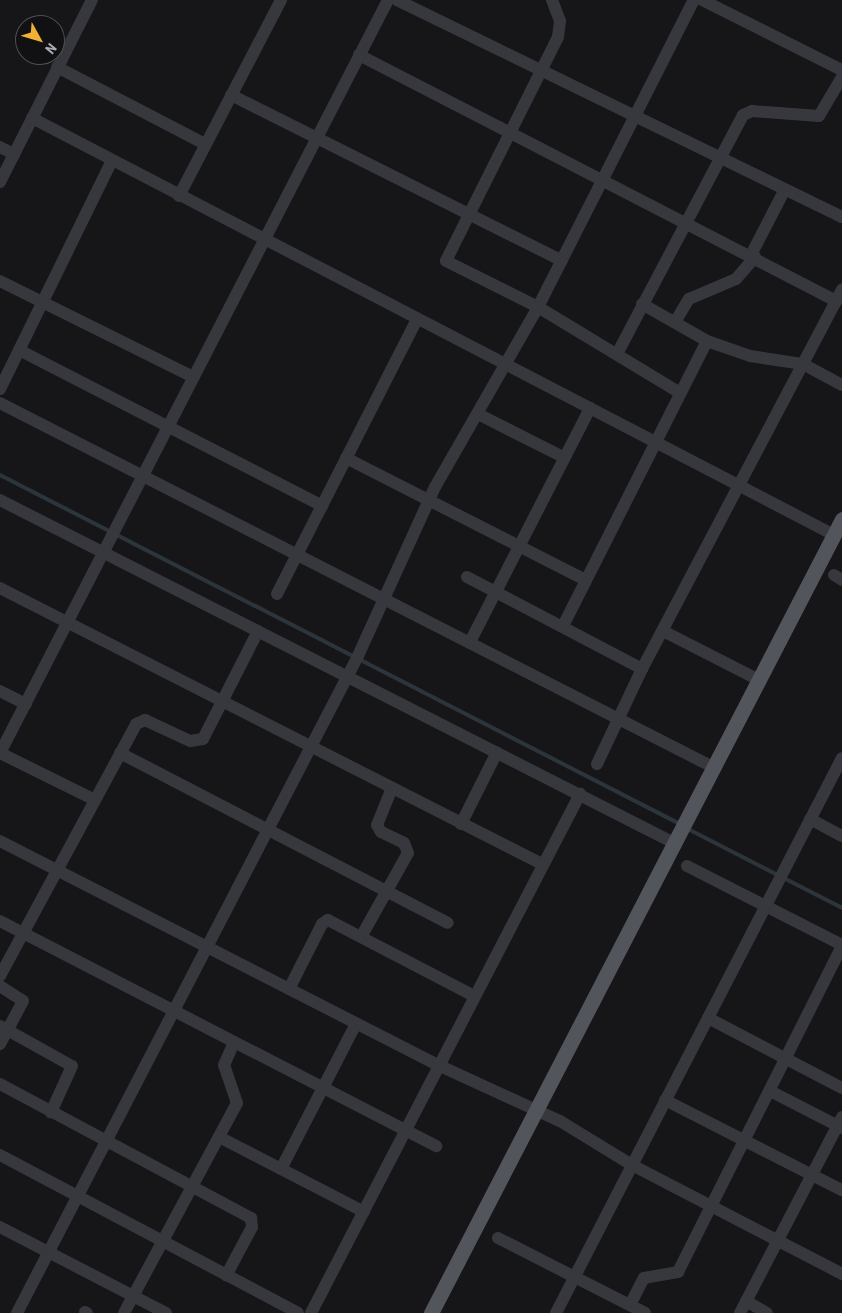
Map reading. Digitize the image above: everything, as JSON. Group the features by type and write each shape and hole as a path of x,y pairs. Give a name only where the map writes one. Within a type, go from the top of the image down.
{"main road":[{"path":"430,1313 842,519"}],"street":[{"path":"0,182 92,0"},
{"path":"178,196 280,0"},
{"path":"93,799 0,753 388,0"},
{"path":"397,0 842,217"},
{"path":"552,0 560,21 558,37 447,251 449,266 538,307 680,392"},
{"path":"17,1313 47,1252 208,948 347,676 387,596 430,500 508,365 694,0"},
{"path":"702,0 842,70"},
{"path":"359,56 753,256 839,296 740,487 642,669 618,717 598,764"},
{"path":"57,67 206,144"},
{"path":"617,354 718,157 743,115 752,111 819,116 842,77"},
{"path":"231,96 318,135 469,211 562,261"},
{"path":"32,118 110,162 508,365 834,535"},
{"path":"0,147 14,154"},
{"path":"0,389 110,162"},
{"path":"675,322 689,299 736,279 753,256 785,189"},
{"path":"0,281 193,377"},
{"path":"642,304 707,341 750,356 803,364 842,385"},
{"path":"277,594 417,319"},
{"path":"563,626 707,341"},
{"path":"20,350 322,506"},
{"path":"0,403 387,596 713,767"},
{"path":"471,640 590,408"},
{"path":"478,414 564,458"},
{"path":"346,458 585,580"},
{"path":"0,500 580,794 677,838"},
{"path":"467,577 642,669"},
{"path":"0,588 542,864"},
{"path":"0,976 21,932 93,799 120,753 143,720 199,741 223,702 258,631"},
{"path":"663,631 759,680"},
{"path":"0,691 26,704"},
{"path":"461,824 497,752"},
{"path":"120,753 448,923"},
{"path":"556,1313 764,906 842,758"},
{"path":"361,937 408,853 404,843 381,832 377,824 392,788"},
{"path":"311,1313 542,864 580,794"},
{"path":"810,820 842,836"},
{"path":"0,841 56,868 356,1024 438,1065 535,1109 632,1165 842,1274"},
{"path":"630,1305 644,1278 668,1277 678,1272 787,1059 842,946 687,866"},
{"path":"0,921 174,1011 233,1044 436,1146"},
{"path":"289,989 324,922 361,937 474,996"},
{"path":"0,986 22,1001 3,1028 0,1044"},
{"path":"708,1018 842,1088"},
{"path":"282,1169 356,1024"},
{"path":"3,1028 72,1066 50,1112"},
{"path":"124,1313 160,1243 219,1137 238,1097 224,1065 233,1044"},
{"path":"0,1084 191,1188 251,1218 252,1227 226,1276"},
{"path":"740,1313 840,1123 770,1091"},
{"path":"665,1100 842,1190"},
{"path":"219,1137 364,1212"},
{"path":"0,1155 160,1243 298,1313"},
{"path":"0,1227 166,1313"},
{"path":"498,1238 645,1313"},
{"path":"746,1301 767,1313"}],"waterway":[{"path":"0,475 680,824"},
{"path":"686,828 842,908"}]}
